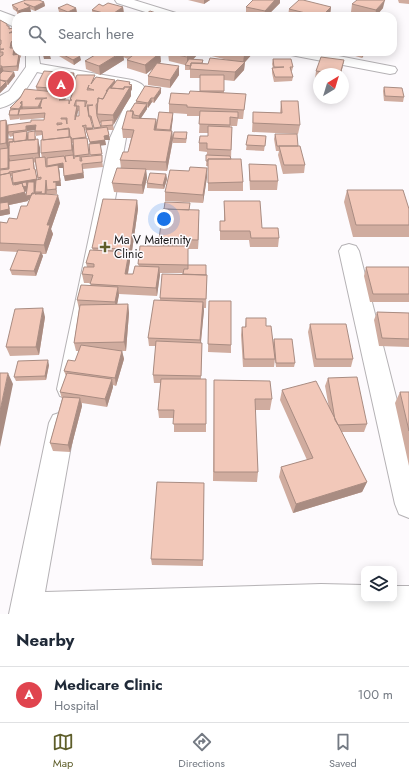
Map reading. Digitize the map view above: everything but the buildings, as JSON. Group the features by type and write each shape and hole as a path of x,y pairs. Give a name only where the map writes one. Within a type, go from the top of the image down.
{"street":[{"path":"127,1 159,12"},
{"path":"0,15 12,20"},
{"path":"317,56 390,70"},
{"path":"0,103 15,94 33,60 132,85 138,88 138,94 118,138 26,611 322,600 409,602"},
{"path":"349,251 409,504"}],"place":[{"name":"Medicare Clinic","path":"61,84"},
{"name":"Ma V Maternity Clinic","path":"105,247"}]}
